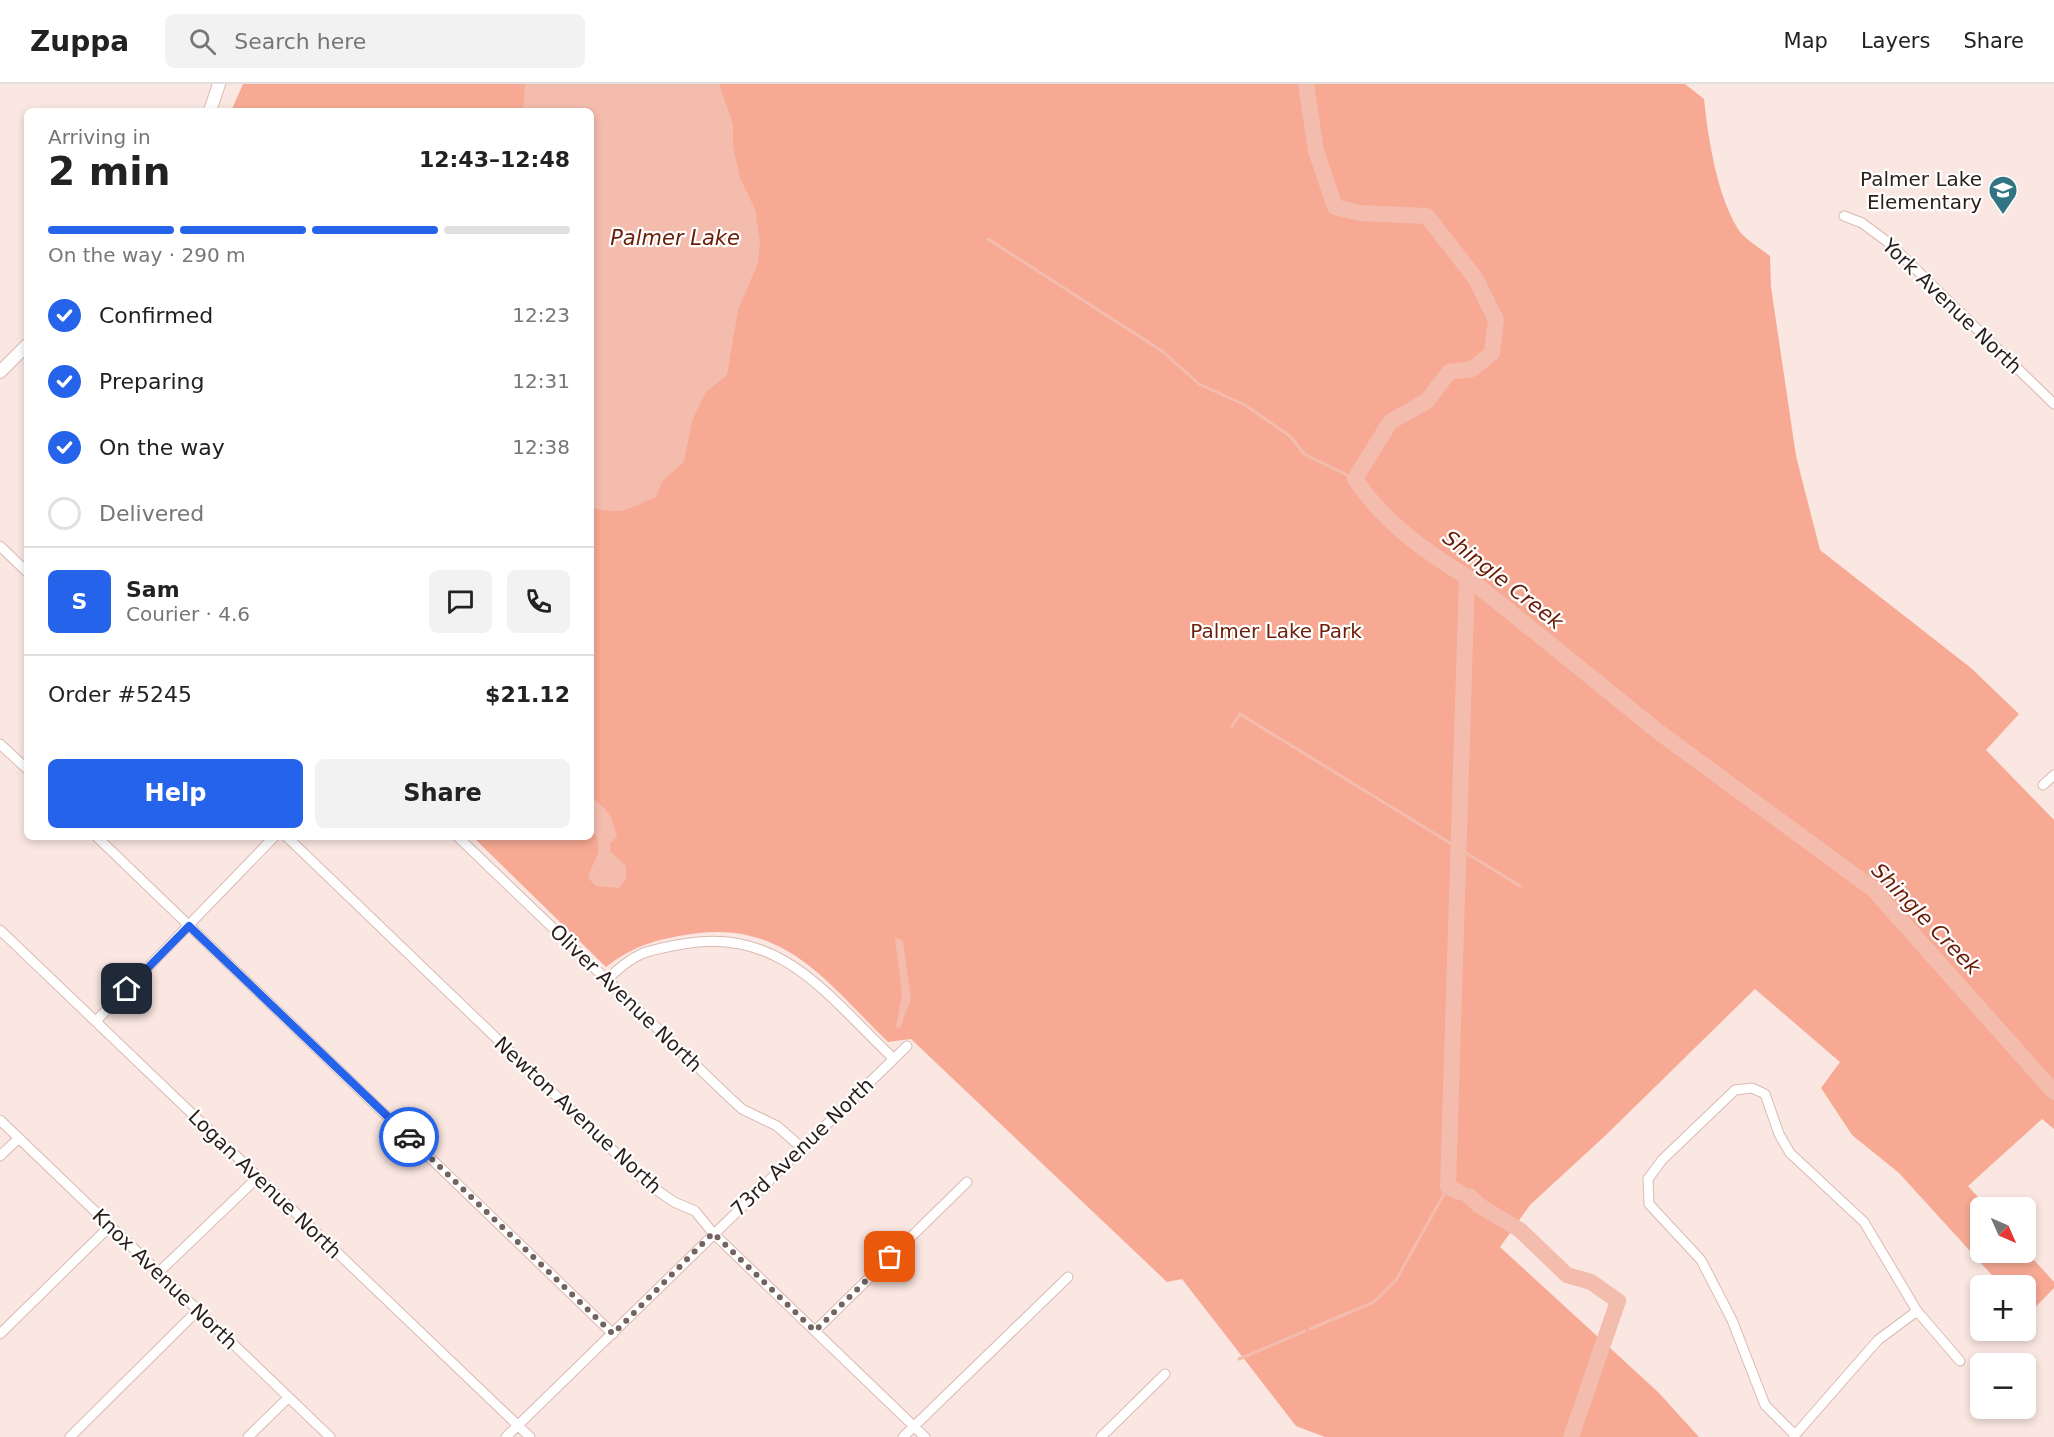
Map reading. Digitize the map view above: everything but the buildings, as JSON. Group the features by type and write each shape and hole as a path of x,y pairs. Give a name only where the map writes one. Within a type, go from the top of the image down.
{"street":[{"path":"211,108 219,84"},
{"name":"York Avenue North","path":"1844,216 1862,223 1889,243 2054,404"},
{"path":"0,372 24,348"},
{"path":"0,546 24,569"},
{"path":"0,744 24,766"},
{"path":"2043,785 2054,775"},
{"path":"100,840 613,1334"},
{"path":"96,1022 271,840"},
{"name":"Newton Avenue North","path":"290,840 648,1184 666,1198 695,1211 713,1233 925,1437"},
{"name":"Oliver Avenue North","path":"461,840 742,1109 777,1126 802,1148"},
{"name":"Logan Avenue North","path":"0,930 530,1437"},
{"path":"607,980 632,957 643,951 698,941 721,940 744,943 788,960 894,1059"},
{"name":"73rd Avenue North","path":"506,1437 713,1233 908,1046"},
{"path":"1917,1311 1878,1340 1795,1436 1765,1405 1732,1320 1701,1260 1649,1204 1648,1179 1662,1160 1735,1090 1752,1088 1765,1094 1779,1134 1790,1153 1843,1201 1874,1235 1917,1311 1960,1361"},
{"name":"Knox Avenue North","path":"0,1120 330,1437"},
{"path":"0,1156 19,1138"},
{"path":"158,1273 258,1177"},
{"path":"815,1331 967,1182"},
{"path":"0,1334 110,1226"},
{"path":"903,1437 1068,1277"},
{"path":"70,1437 197,1311"},
{"path":"1101,1437 1165,1374"},
{"path":"248,1437 288,1398"}],"green space":[{"name":"Palmer Lake Park","path":"243,84 1685,84 1704,99 1708,131 1724,200 1738,229 1770,256 1771,287 1796,456 1820,550 1971,668 2019,714 1986,750 2054,820 2054,1129 2042,1119 1968,1186 1978,1197 1970,1197 1970,1251 1899,1173 1852,1135 1821,1088 1840,1062 1755,989 1607,1134 1530,1205 1500,1247 1658,1392 1699,1437 1325,1437 1296,1426 1182,1279 1167,1282 911,1039 888,1042 822,977 800,959 776,945 749,936 719,932 685,935 652,942 634,949 606,967 476,840 594,840 594,108 232,108"},
{"name":"Palmer Lake Park","path":"2036,1262 2054,1282 2054,1288 2036,1307 2036,1275 1992,1275 1981,1263"}],"water":[{"name":"Palmer Lake","path":"525,84 719,84 733,124 733,146 740,178 755,209 760,242 758,263 738,310 727,375 706,392 692,421 684,461 662,482 656,497 625,510 610,511 594,508 594,108 523,108"},
{"path":"594,800 606,810 613,823 617,837 610,843 610,851 626,866 626,879 619,888 596,886 588,878 598,854 594,834"},
{"path":"895,937 903,941 911,999 900,1028 896,1027 902,994"}],"waterway":[{"name":"Shingle Creek","path":"1306,84 1316,151 1335,207 1360,213 1427,216 1476,279 1496,320 1492,353 1472,369 1449,372 1427,401 1390,422 1355,479 1366,494 1405,534 1435,557 1467,577 1660,733 1873,889 2054,1092"},
{"path":"988,239 1162,351 1199,384 1245,405 1290,436 1304,454 1355,479"},
{"path":"1459,1192 1448,1187 1467,577"},
{"path":"1232,726 1240,714 1520,886"},
{"path":"1310,1329 1374,1302 1396,1280 1448,1187"},
{"path":"1469,1196 1480,1206 1520,1230 1567,1275 1591,1282 1618,1301 1571,1437"},
{"path":"1239,1359 1305,1331"}],"way so far":[{"path":"409,1137 613,1334 713,1233 815,1331 890,1257"}],"place":[{"name":"Palmer Lake Elementary","path":"2003,216"}],"route":[{"path":"127,989 189,926 409,1137"}]}
